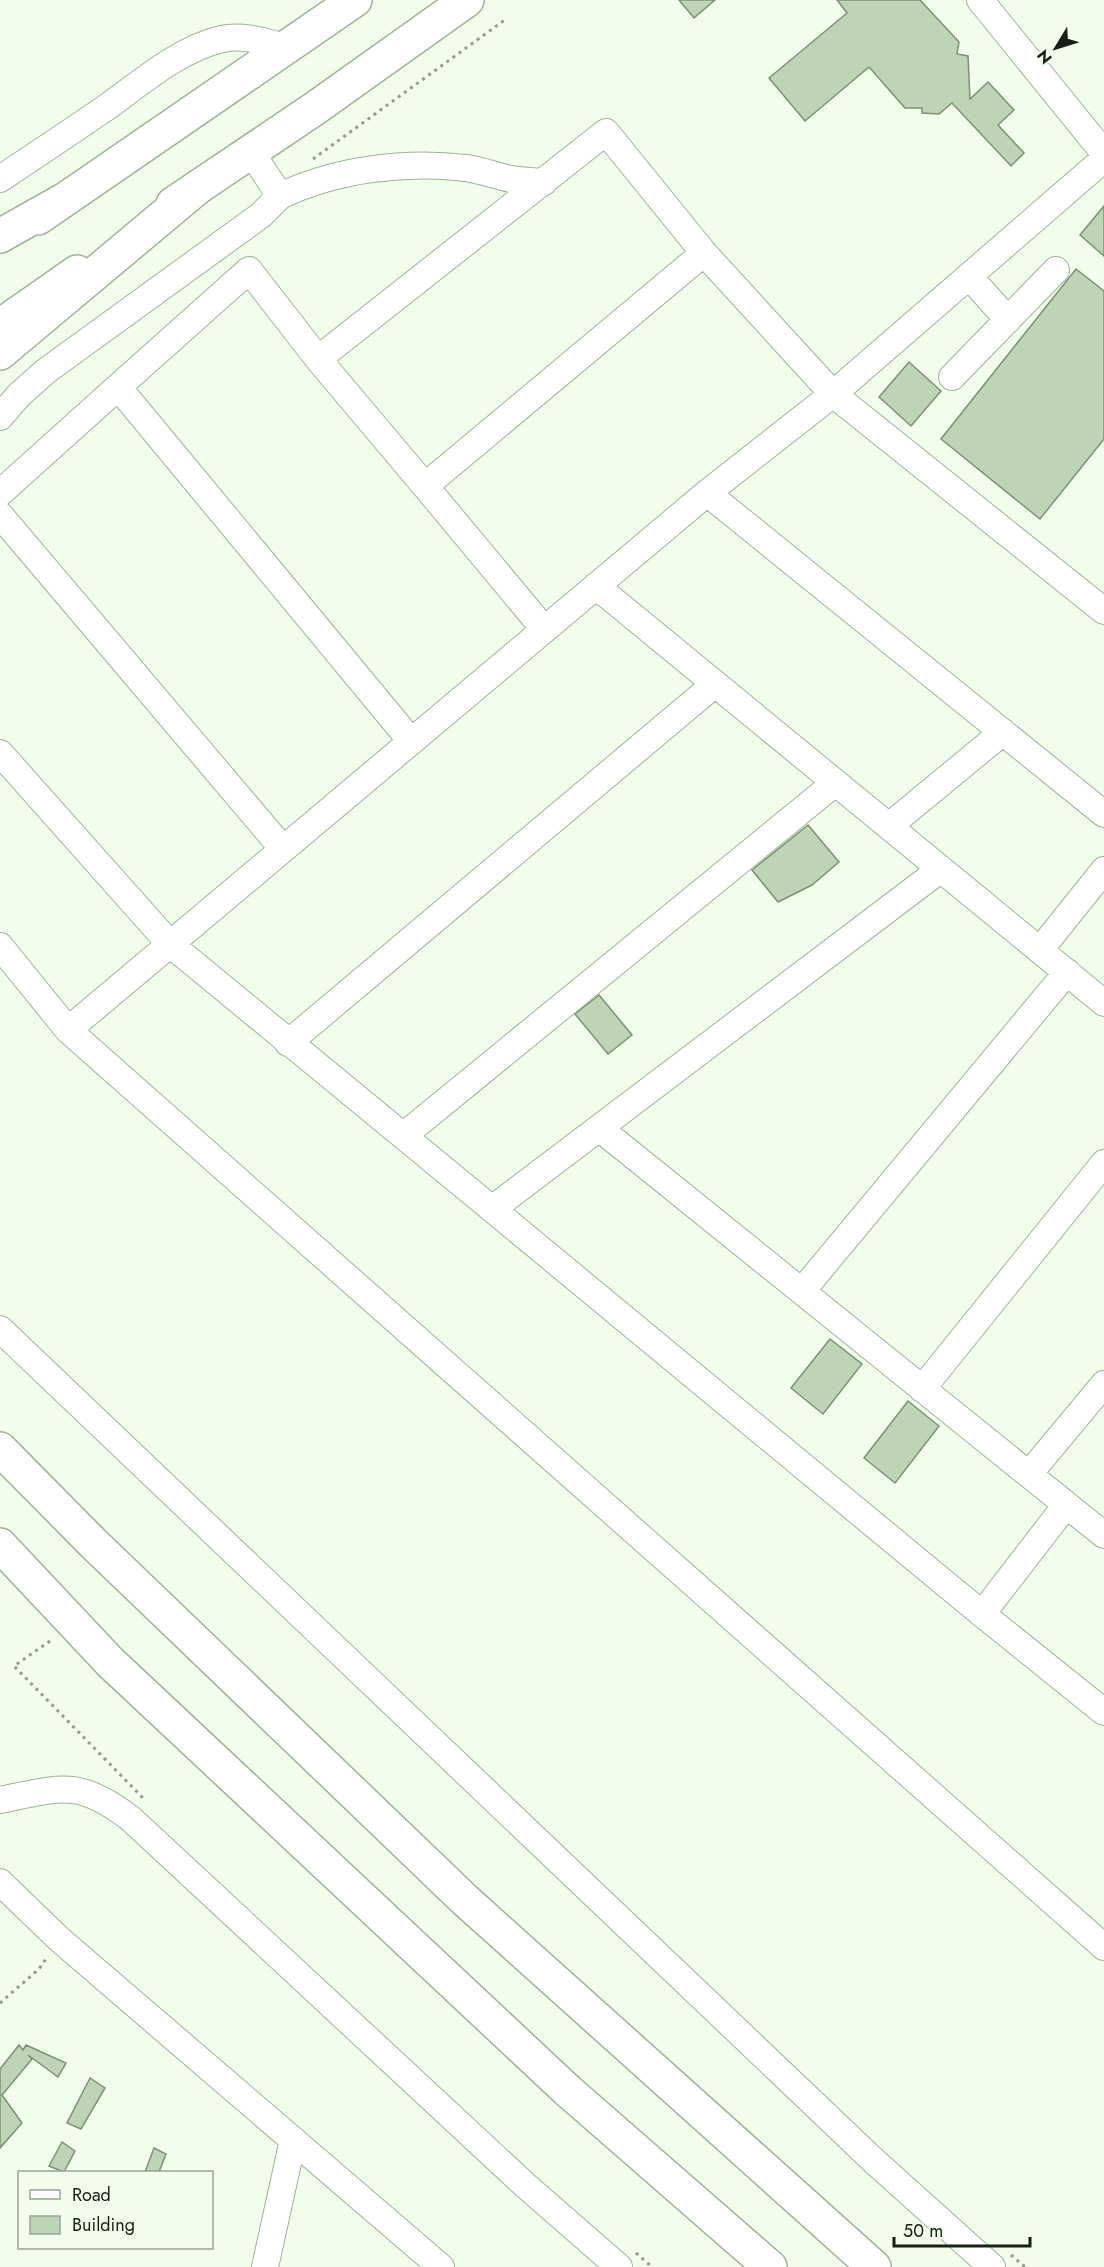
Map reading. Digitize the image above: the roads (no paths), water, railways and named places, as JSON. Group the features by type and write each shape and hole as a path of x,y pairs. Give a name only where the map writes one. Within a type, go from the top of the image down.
{"main road":[{"path":"0,245 355,0"},
{"path":"0,326 467,0"},
{"path":"0,353 197,188"},
{"path":"0,236 62,201"},
{"path":"0,1429 93,1543"},
{"path":"0,1449 93,1543 465,1900 874,2267"},
{"path":"0,1545 110,1662"},
{"path":"0,1563 110,1662 567,2090 770,2267"}],"street":[{"path":"980,0 1104,153"},
{"path":"0,179 162,68 196,48 224,38 243,37 285,47"},
{"path":"318,359 606,132 704,253 832,394 1104,611"},
{"path":"251,152 280,196"},
{"path":"68,1030 707,493 832,394 1104,159"},
{"path":"0,417 46,371 252,222 280,196 301,186 350,172 397,166 440,165 513,179 544,182"},
{"path":"425,486 704,253"},
{"path":"0,493 249,270 318,359 544,629"},
{"path":"952,377 1056,270"},
{"path":"969,276 1008,320"},
{"path":"118,387 411,741"},
{"path":"707,493 1104,814"},
{"path":"0,515 283,849"},
{"path":"596,586 1104,1003"},
{"path":"288,1042 715,684"},
{"path":"889,826 1003,732"},
{"path":"0,753 170,944 1104,1712"},
{"path":"403,1136 835,783"},
{"path":"492,1209 941,869"},
{"path":"1040,950 1104,870"},
{"path":"0,946 68,1030 1104,1947"},
{"path":"802,1291 1067,972"},
{"path":"599,1128 1104,1535"},
{"path":"922,1389 1104,1163"},
{"path":"0,1329 874,2161 992,2267"},
{"path":"1029,1474 1104,1384"},
{"path":"982,1614 1066,1504"},
{"path":"0,1800 60,1788 92,1794 111,1803 132,1819 525,2185 626,2259"},
{"path":"0,1882 59,1940 441,2267"},
{"path":"265,2267 293,2140"}]}
